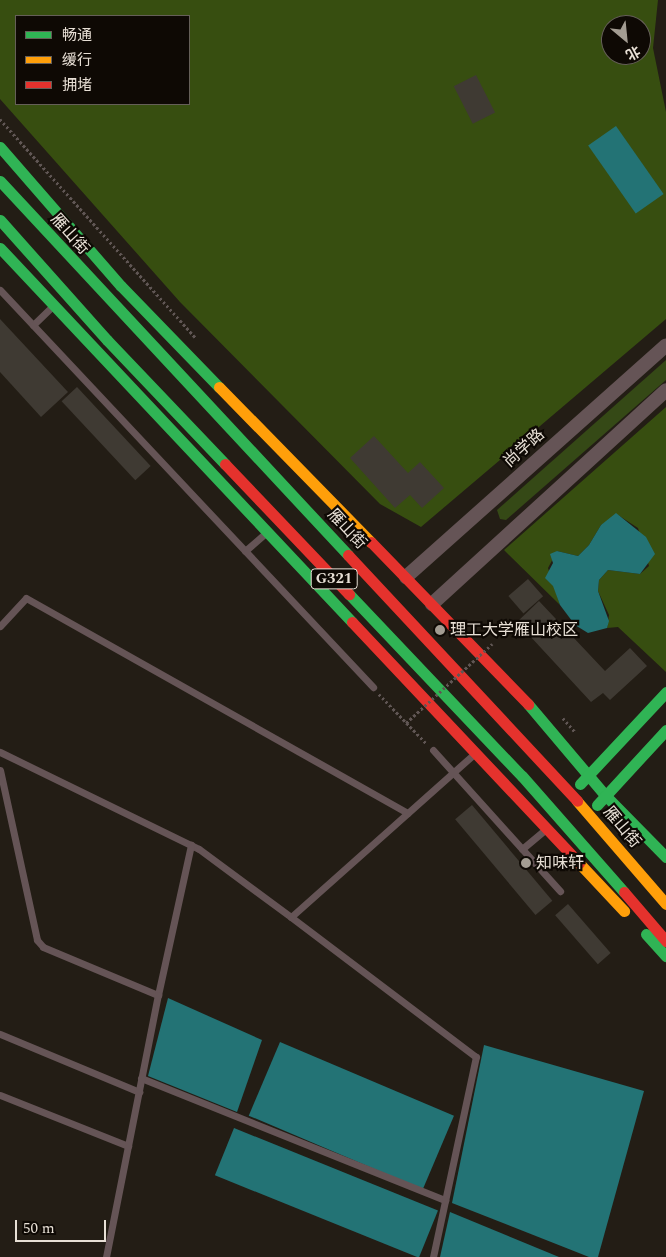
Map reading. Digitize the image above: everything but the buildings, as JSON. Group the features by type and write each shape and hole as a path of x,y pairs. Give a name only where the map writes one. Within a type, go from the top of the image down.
{"main road":[{"path":"0,147 121,286 528,704 605,795 666,857"},
{"name":"雁山街","path":"0,181 92,283 590,814 666,904"},
{"name":"G321","path":"0,220 107,340 571,831 666,941"},
{"path":"0,248 666,956"},
{"path":"571,794 666,692"},
{"path":"590,814 605,795 666,730"}],"street":[{"name":"尚学路","path":"406,577 666,345"},
{"path":"432,604 666,390"}],"lane":[{"path":"0,290 373,687"},
{"path":"32,325 53,306"},
{"path":"245,551 267,532"},
{"path":"0,626 26,598 408,813"},
{"path":"291,917 488,743"},
{"path":"433,750 560,891"},
{"path":"0,752 191,845 291,917 476,1058 433,1257"},
{"path":"0,770 37,940 43,947 158,995"},
{"path":"522,849 547,828"},
{"path":"106,1257 158,995 191,845"},
{"path":"0,1034 139,1092"},
{"path":"142,1078 445,1200"},
{"path":"0,1095 128,1146"}],"path":[{"path":"406,723 492,644"},
{"path":"373,687 433,750"}],"green space":[{"path":"0,0 658,0 653,48 666,112 666,319 421,527 380,504 180,302 0,99"},
{"path":"666,360 666,380 506,520 500,519 497,510"},
{"path":"666,407 666,672 618,627 607,628 609,615 598,591 599,580 608,570 640,574 649,566 638,528 618,515 601,525 589,545 578,556 557,551 548,568 560,605 504,550"}],"water":[{"path":"616,126 664,194 636,213 588,146"},
{"path":"616,513 646,537 655,554 640,574 608,570 599,580 598,591 609,621 607,628 588,633 575,625 560,605 553,586 545,578 553,563 550,554 557,551 578,556 589,545 601,525"},
{"path":"168,998 262,1040 237,1112 148,1076"},
{"path":"280,1042 454,1116 423,1189 249,1116"},
{"path":"484,1045 644,1091 598,1257 589,1257 452,1203"},
{"path":"234,1128 438,1210 419,1257 417,1257 215,1175"},
{"path":"450,1212 559,1257 440,1257"}],"traffic: fast":[{"path":"0,147 121,286 219,387"},
{"path":"0,181 348,555"},
{"path":"0,220 107,340 225,464"},
{"path":"0,248 352,622"},
{"path":"349,594 522,776 624,892"},
{"path":"580,784 666,692"},
{"path":"528,704 605,795 666,857"},
{"path":"597,805 666,730"},
{"path":"646,934 666,956"}],"traffic: slow":[{"path":"219,387 371,542"},
{"path":"577,801 666,904"},
{"path":"579,863 624,911"}],"traffic: jam":[{"path":"225,464 349,594"},
{"path":"371,542 528,704"},
{"path":"348,555 577,801"},
{"path":"352,622 579,863"},
{"path":"624,892 666,941"}],"place":[{"name":"理工大学雁山校区","path":"440,630"},
{"name":"知味轩","path":"526,863"}]}
